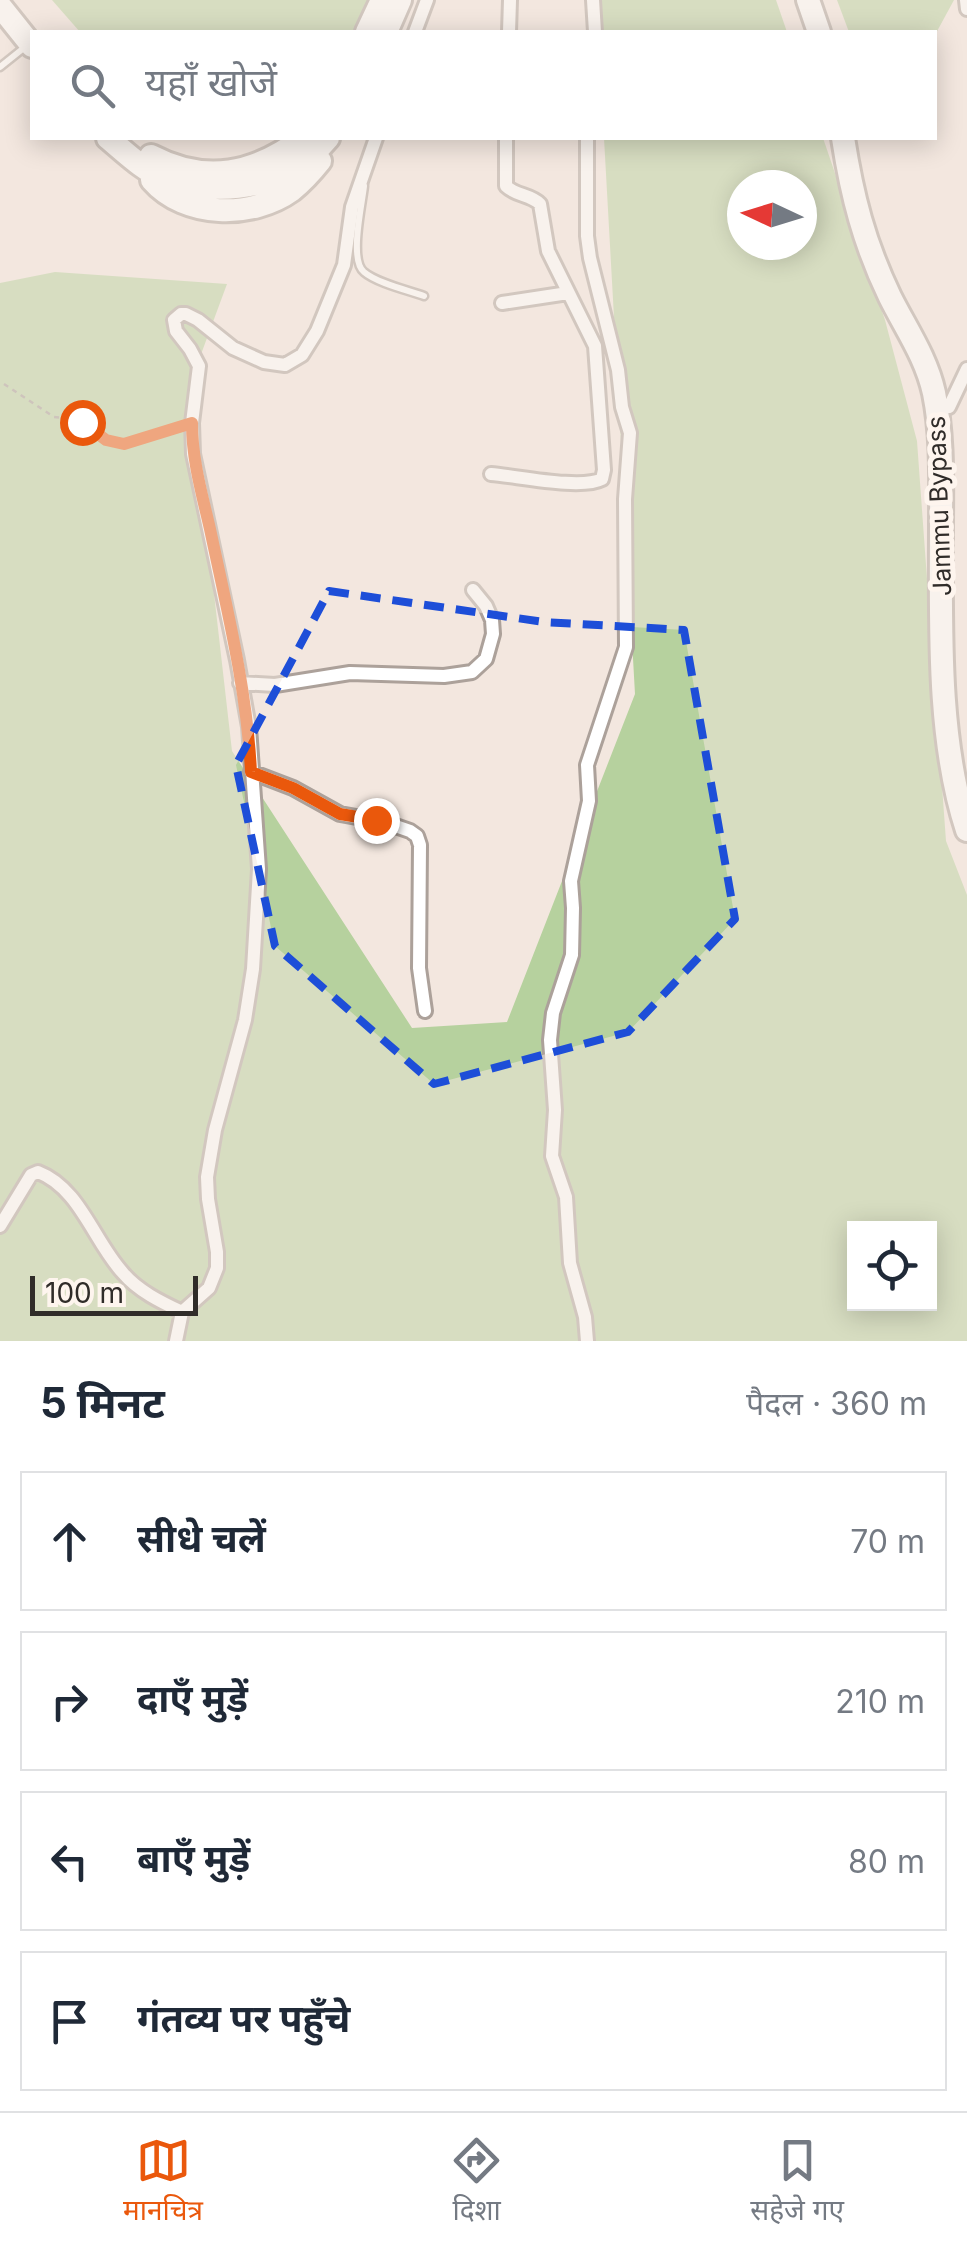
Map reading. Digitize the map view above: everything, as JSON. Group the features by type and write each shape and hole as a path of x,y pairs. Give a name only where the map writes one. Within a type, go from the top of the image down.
{"highway":[{"path":"14,0 30,33"},
{"path":"369,30 382,0"},
{"path":"387,30 400,0"},
{"path":"808,0 818,30"},
{"path":"823,0 832,30"},
{"path":"0,6 30,37"},
{"path":"110,140 162,192 176,200 191,206 237,210 269,202 291,190 329,151 332,140"},
{"path":"131,140 154,158 206,173 256,166 300,140"},
{"name":"Jammu Bypass","path":"843,140 858,219 891,299 924,359 934,393 940,454 942,643 949,757 967,830"},
{"name":"Jammu Bypass","path":"858,140 876,224 943,375 949,407 956,492 960,740 967,782"}],"street":[{"path":"417,30 427,0"},
{"path":"509,30 510,0"},
{"path":"593,0 595,30"},
{"path":"966,0 967,9"},
{"path":"176,1341 182,1312 209,1288 217,1268 207,1177 215,1130 245,1020 259,869 249,727 196,466 192,423 199,366 176,331 174,320 181,314 192,316 232,348 264,362 286,365 302,355 324,315 344,265 352,207 375,140"},
{"path":"491,474 596,482 602,479 604,452 597,356 548,251 540,204 506,186 506,140"},
{"path":"587,140 590,258 630,434 625,498 626,647 588,765 590,801 571,880 572,955 553,1013 550,1040 555,1110 552,1156 566,1196 570,1263 588,1341"},
{"path":"502,303 568,292"},
{"path":"949,407 967,369"},
{"path":"240,683 275,685 350,672 444,676 472,672 486,659 494,634 486,606 473,590"},
{"path":"251,772 293,788 340,814 384,822 418,836 419,968 424,1011"},
{"path":"0,1226 31,1175 46,1175 80,1210 126,1277 182,1312"}],"lane":[{"path":"0,67 30,44"},
{"path":"366,166 358,266 368,275 424,296"}],"path":[{"path":"4,384 54,416 79,420 114,442 134,442 192,423"}],"highlighted area":[{"path":"329,591 544,622 684,630 735,919 628,1032 434,1084 275,946 236,765"}],"green space":[{"path":"52,0 370,0 354,30 78,30"},
{"path":"596,0 776,0 786,30 598,30"},
{"path":"837,0 954,0 937,31 848,30"},
{"path":"604,140 824,140 885,320 917,441 946,841 967,895 967,1341 0,1341 0,283 55,272 227,284 190,384 232,751 412,1028 507,1022 635,694"}],"route":[{"path":"82,422 106,440 124,444 192,423 198,477 249,727 251,772 293,788 340,814 376,820"}]}
